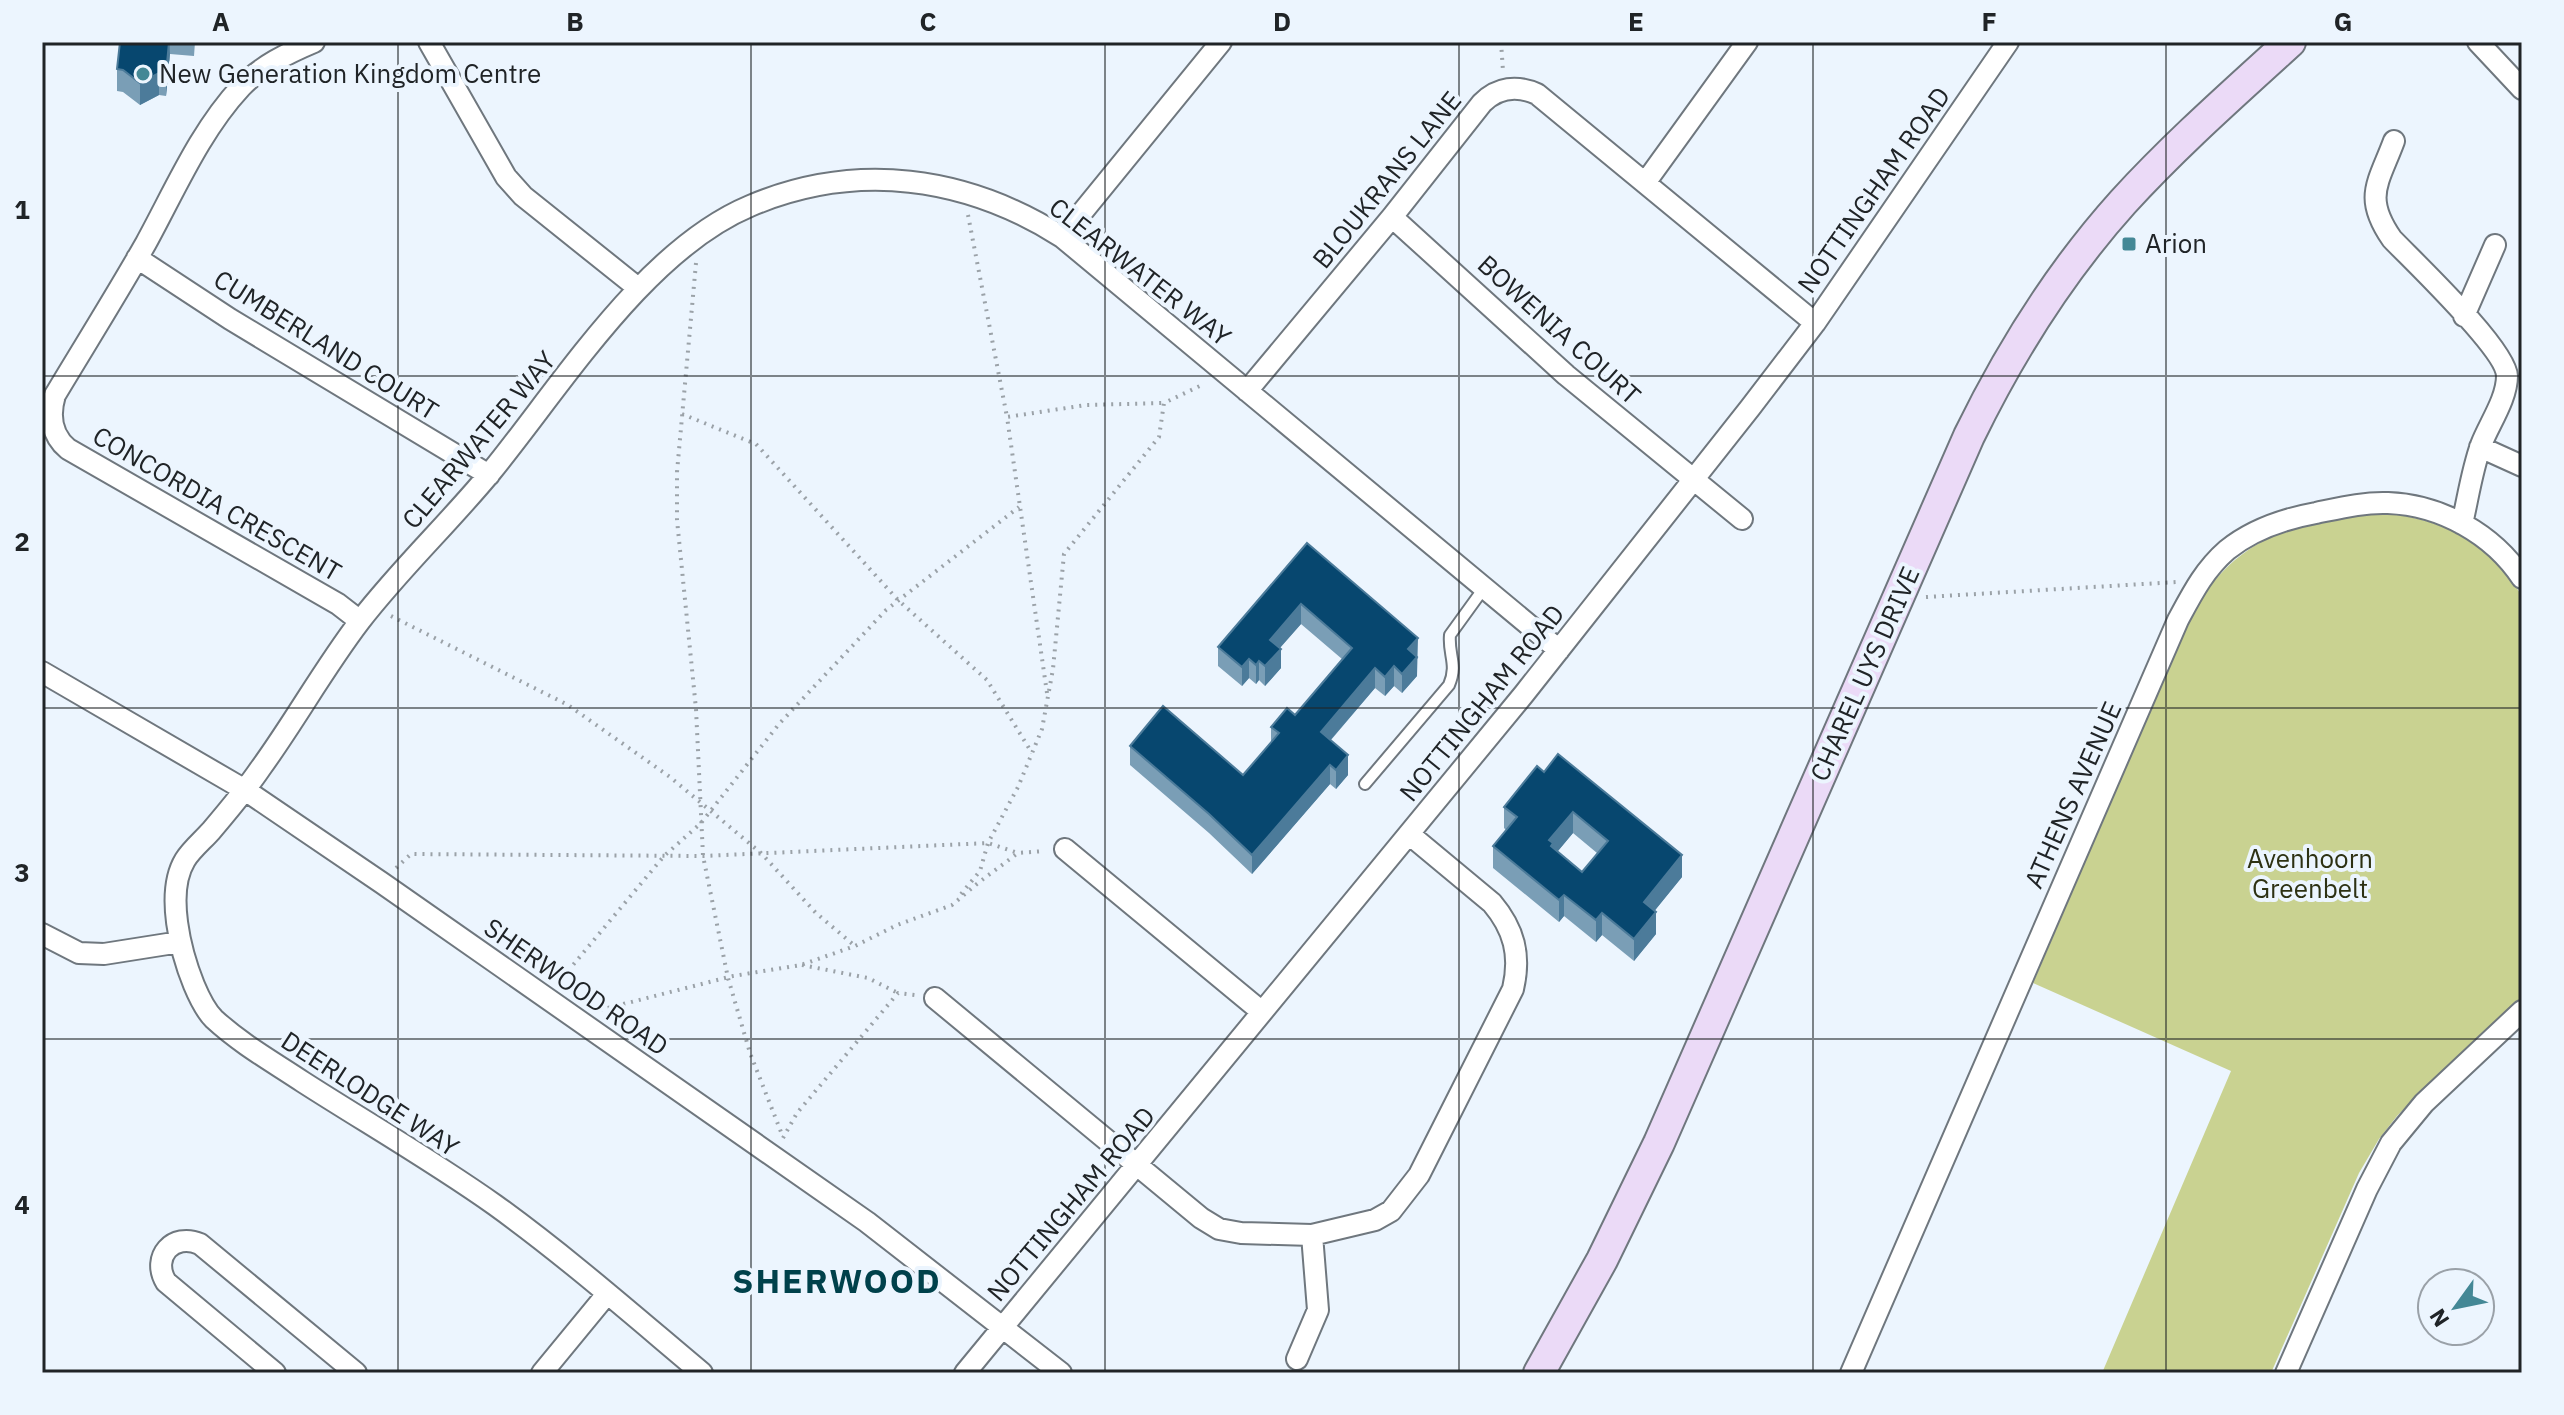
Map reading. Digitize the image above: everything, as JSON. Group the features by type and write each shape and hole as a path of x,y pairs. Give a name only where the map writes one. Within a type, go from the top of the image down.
{"main road":[{"name":"CHAREL UYS DRIVE","path":"1539,1373 1602,1260 1659,1143 1988,397 2052,291 2121,204 2159,164 2290,42"}],"street":[{"name":"CONCORDIA CRESCENT","path":"314,42 288,47 243,84 209,127 137,258 55,395 51,417 59,439 68,449 338,604 366,614"},
{"path":"429,42 506,177 523,196 638,288"},
{"path":"1062,237 1221,42"},
{"path":"1645,183 1747,42"},
{"name":"NOTTINGHAM ROAD","path":"965,1373 1409,834 1693,480 1815,323 2008,42"},
{"path":"2478,42 2522,89"},
{"path":"1504,89 1515,88 1537,94 1815,323"},
{"name":"BLOUKRANS LANE","path":"1247,391 1482,103 1504,89"},
{"path":"2394,141 2376,189 2374,203 2380,222 2392,239 2497,352 2507,377 2505,390 2480,447 2462,524"},
{"name":"CLEARWATER WAY","path":"245,790 366,614 489,475 638,288 698,235 748,206 822,183 921,182 973,194 1013,209 1062,237 1559,650"},
{"name":"BOWENIA COURT","path":"1392,217 1566,375 1742,519"},
{"path":"2464,316 2495,245"},
{"name":"CUMBERLAND COURT","path":"137,258 230,319 489,475"},
{"path":"2497,352 2522,360"},
{"path":"2480,447 2522,466"},
{"name":"ATHENS AVENUE","path":"1851,1373 2172,633 2199,580 2227,550 2266,526 2363,504 2388,503 2424,509 2462,524 2489,541 2522,578"},
{"name":"SHERWOOD ROAD","path":"42,672 245,790 382,883 867,1222 1061,1373"},
{"name":"DEERLODGE WAY","path":"245,790 183,862 176,895 180,942 195,988 210,1016 256,1051 490,1202 556,1252 702,1373"},
{"path":"935,998 1201,1218 1219,1229 1241,1233 1312,1235 1375,1220 1391,1211 1419,1175 1513,989 1517,957 1510,927 1492,903 1409,834"},
{"path":"1065,849 1262,1012"},
{"path":"42,934 79,953 104,954 180,942"},
{"path":"2286,1373 2367,1189 2391,1143 2424,1103 2522,1011"},
{"path":"1297,1359 1318,1310 1312,1235"},
{"path":"275,1373 166,1282 160,1268 169,1246 184,1240 200,1244 356,1373"},
{"path":"542,1373 607,1294"}],"lane":[{"path":"1365,784 1449,685 1454,666 1450,635 1484,588"}],"path":[{"path":"1501,42 1504,89"},
{"path":"973,194 966,205 1007,417 1048,697"},
{"path":"698,235 677,472 677,520 696,709 703,856 728,978 750,1053 783,1138"},
{"path":"1007,417 1086,405 1164,403 1226,373"},
{"path":"952,905 980,871 988,843 1018,787 1042,729 1053,669 1064,554 1159,437 1164,403"},
{"path":"682,414 756,444 898,600 987,680 1032,753"},
{"path":"548,999 556,985 664,856 701,823 779,724 886,610 1019,507"},
{"path":"1898,599 2199,580"},
{"path":"366,614 568,705 711,810 761,853 816,913 855,946"},
{"path":"382,883 411,854 703,856 988,843 1018,853 1065,849"},
{"path":"594,1012 728,978 801,965 855,946 897,925 952,905 1018,853"},
{"path":"801,965 868,978 898,993 935,998"},
{"path":"771,1155 797,1113 898,993"}],"green space":[{"name":"Avenhoorn Greenbelt","path":"2384,513 2427,521 2464,537 2495,561 2522,596 2522,998 2417,1096 2379,1139 2359,1173 2271,1373 2102,1373 2231,1071 2033,983 2192,613 2210,587 2229,565 2273,536 2324,520"}],"building":[{"path":"120,42 169,42 166,74 159,73 140,83 117,69"},
{"path":"1307,543 1418,638 1408,649 1417,657 1402,674 1394,666 1385,677 1375,668 1321,732 1348,755 1336,770 1330,765 1252,855 1130,746 1163,706 1243,775 1279,733 1271,727 1287,708 1295,715 1352,648 1301,604 1270,640 1281,649 1265,666 1259,661 1256,665 1249,659 1242,667 1218,647"},
{"path":"1558,754 1682,855 1644,902 1656,912 1634,939 1602,913 1596,920 1564,895 1559,900 1493,846 1517,817 1504,807 1537,766 1544,772","holes":["1573,812 1608,841 1582,872 1551,846 1553,843 1549,840"]}],"place":[{"name":"New Generation Kingdom Centre","path":"143,74"},
{"name":"Arion","path":"2129,244"}],"district":[{"name":"SHERWOOD","path":"837,1281"}]}
